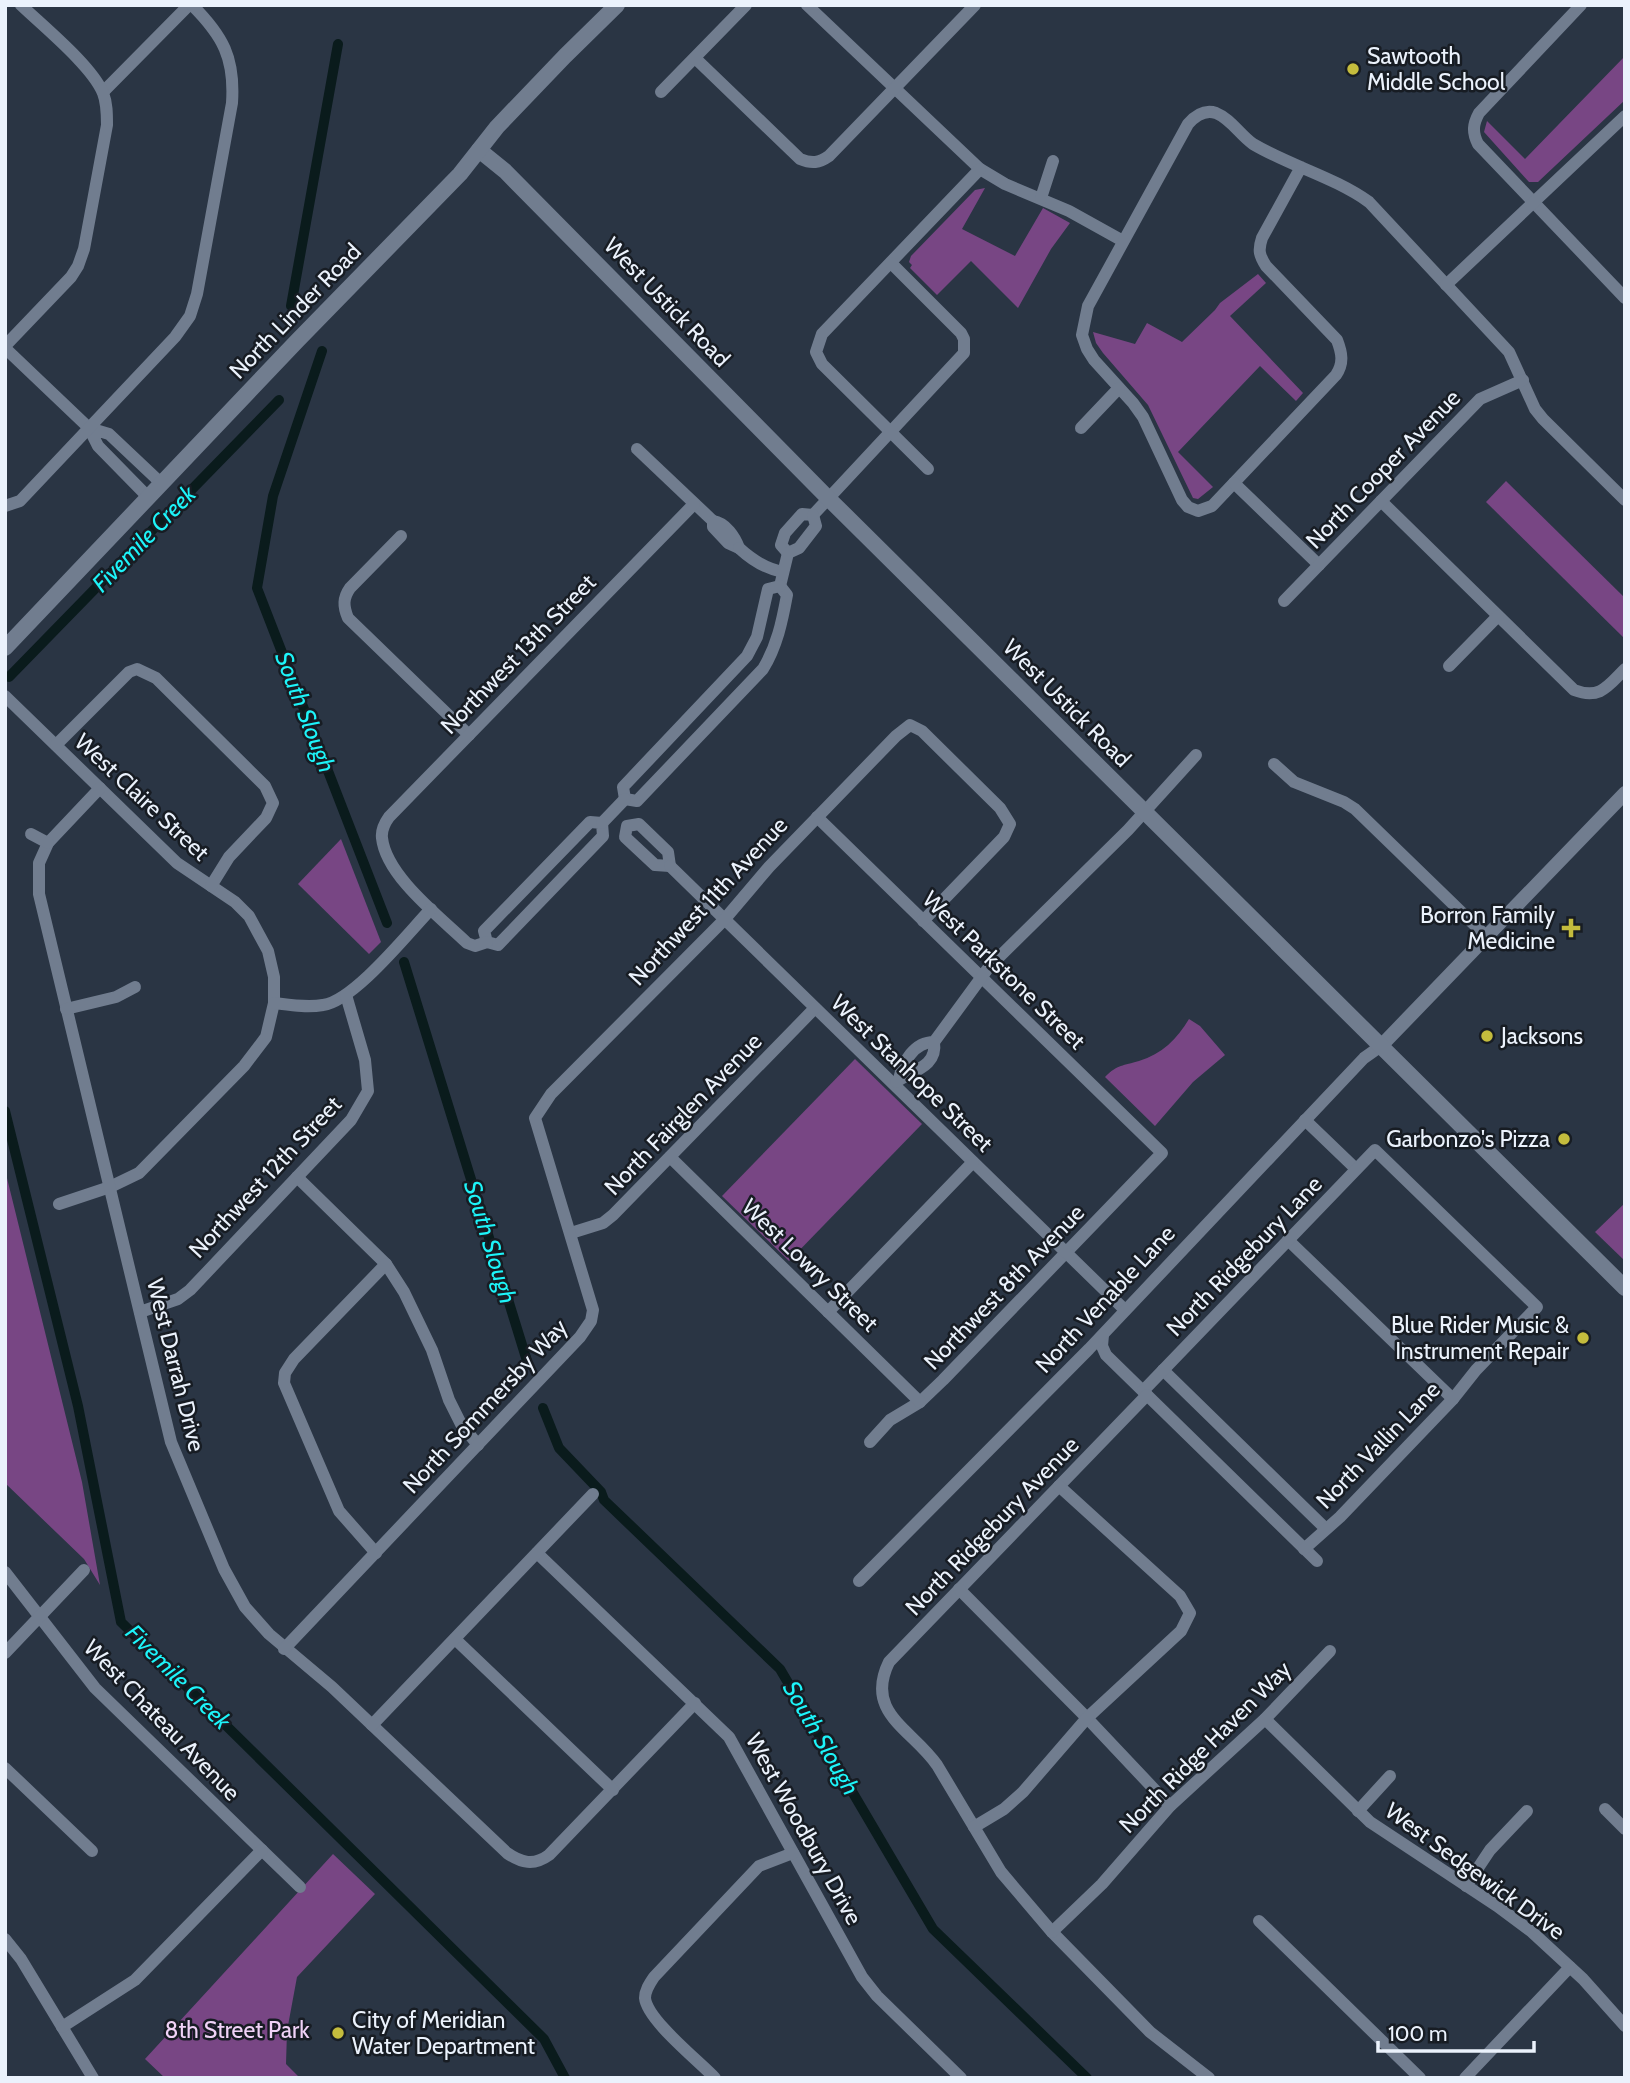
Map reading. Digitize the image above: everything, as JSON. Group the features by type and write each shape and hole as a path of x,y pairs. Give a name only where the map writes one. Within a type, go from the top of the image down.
{"main road":[{"name":"North Linder Road","path":"5,649 352,282 460,174 498,127 555,66 617,5"},
{"name":"West Ustick Road","path":"479,150 505,171 553,218 829,499 1625,1288"}],"street":[{"path":"21,5 89,72 103,92 107,125 84,249 78,266 71,277 5,347 89,428 97,446 148,497"},
{"path":"6,506 20,501 175,337 190,316 197,294 232,103 230,60 213,27 190,5 103,92"},
{"path":"661,92 746,5"},
{"path":"807,5 980,169 1005,184 1041,198 1123,241"},
{"path":"695,58 800,159 818,162 830,156 975,5"},
{"path":"1581,5 1479,113 1473,128 1478,144 1625,298"},
{"path":"1301,167 1262,238 1260,256 1266,266 1337,340 1342,362 1336,375 1212,506 1198,511 1188,507 1182,500 1143,417 1094,360 1082,335 1088,306 1188,124 1201,113 1208,112 1224,118 1256,145 1359,195 1369,202 1510,352 1535,410 1622,493"},
{"path":"1446,285 1625,116"},
{"path":"1041,198 1053,161"},
{"path":"928,470 822,364 816,352 822,334 980,169"},
{"path":"813,515 960,358 965,347 961,333 891,262"},
{"name":"North Cooper Avenue","path":"1284,601 1480,399 1523,380"},
{"path":"1082,428 1119,388"},
{"path":"89,428 109,434 162,484"},
{"path":"637,449 713,522 713,527 728,542 752,560 783,572"},
{"path":"1234,483 1319,565"},
{"path":"1381,501 1574,690 1591,695 1606,688 1625,668"},
{"name":"Northwest 13th Street","path":"431,909 404,883 391,863 382,838 388,817 694,504"},
{"path":"788,553 781,545 786,533 802,514 813,515"},
{"path":"788,553 799,548 816,526 813,515"},
{"path":"401,536 350,588 344,603 348,618 469,735"},
{"path":"625,799 637,801 763,669 774,652 781,627 787,596 780,586 788,553"},
{"path":"625,799 623,787 747,656 757,638 768,589 780,586"},
{"path":"1448,666 1499,616"},
{"path":"56,745 122,677 137,670 156,678 265,786 273,803 266,817 229,856 211,886"},
{"name":"West Claire Street","path":"5,696 177,863 235,902 249,916 268,951 274,977 274,1003"},
{"name":"Northwest 11th Avenue","path":"540,1108 724,920 769,867 817,817 910,725 922,731 981,789 1000,808 1010,824 1004,837 923,921"},
{"path":"896,1082 927,1065 936,1050 934,1042 981,977 1128,830 1196,755"},
{"path":"1274,764 1294,782 1343,802 1355,810 1487,937"},
{"name":"West Darrah Drive","path":"100,788 48,842 39,863 38,894 171,1442 224,1569 246,1607 284,1649 332,1687 517,1860 536,1862 549,1855 613,1790"},
{"path":"1381,1046 1625,793"},
{"path":"59,1204 110,1187 139,1173 244,1066 265,1037 274,1003 325,1005 346,995 431,909 467,943 475,946 487,942 499,945 603,836 602,823 625,799"},
{"name":"West Stanhope Street","path":"612,812 626,826"},
{"name":"West Parkstone Street","path":"817,817 1162,1153"},
{"path":"487,942 484,931 590,822 602,823"},
{"name":"West Stanhope Street","path":"626,826 639,824 667,852 670,866 815,1008 896,1082 973,1162 1125,1310"},
{"name":"West Stanhope Street","path":"626,826 625,837 654,865 670,866"},
{"path":"31,834 48,842"},
{"path":"66,1009 116,997 135,987"},
{"name":"Northwest 12th Street","path":"140,1312 178,1299 190,1290 351,1120 368,1091 365,1060 346,995"},
{"name":"North Fairglen Avenue","path":"571,1233 603,1223 613,1215 815,1008"},
{"path":"896,1082 902,1066 912,1052 928,1042 934,1042"},
{"name":"North Venable Lane","path":"859,1581 1103,1335 1364,1058 1381,1046"},
{"name":"North Sommersby Way","path":"284,1649 580,1337 591,1321 593,1310 536,1118 540,1108"},
{"path":"1305,1120 1356,1169"},
{"name":"North Ridgebury Lane","path":"1145,1393 1163,1370 1375,1150 1537,1307"},
{"name":"Northwest 8th Avenue","path":"870,1442 890,1420 920,1402 1162,1153"},
{"name":"West Lowry Street","path":"670,1157 920,1402"},
{"path":"828,1312 973,1162"},
{"path":"297,1177 386,1264 404,1292 432,1350 449,1400 461,1424 478,1444"},
{"path":"1288,1240 1453,1399"},
{"path":"376,1553 340,1511 284,1383 285,1373 294,1359 386,1264"},
{"name":"North Vallin Lane","path":"1304,1549 1340,1517 1537,1307"},
{"path":"1103,1335 1102,1346 1106,1355 1317,1561"},
{"path":"1163,1370 1325,1528"},
{"name":"North Ridgebury Avenue","path":"974,1826 930,1754 890,1716 881,1693 881,1677 889,1662 1145,1393"},
{"path":"1059,1486 1180,1596 1190,1613 1181,1631 1087,1718 1023,1792 1004,1809 974,1826 1001,1872 1052,1932 1150,2032 1209,2078"},
{"path":"372,1725 593,1494"},
{"name":"West Woodbury Drive","path":"537,1553 729,1737 869,1987 961,2078"},
{"path":"5,1653 84,1570"},
{"name":"West Chateau Avenue","path":"5,1572 95,1688 300,1887"},
{"path":"959,1590 1087,1718 1170,1806"},
{"path":"455,1639 613,1790 695,1703"},
{"name":"North Ridge Haven Way","path":"1052,1932 1102,1884 1170,1806 1265,1719 1330,1651"},
{"name":"West Sedgewick Drive","path":"1265,1719 1358,1811 1380,1829 1532,1932 1570,1967 1625,2026"},
{"path":"5,1768 92,1851"},
{"name":"West Sedgewick Drive","path":"1358,1811 1390,1776"},
{"path":"1605,1809 1625,1829"},
{"path":"1466,1886 1490,1850 1527,1811"},
{"path":"62,2027 135,1980 262,1850"},
{"path":"715,2078 654,2017 645,1997 654,1977 759,1866 793,1853"},
{"path":"1259,1921 1420,2078"},
{"path":"5,1939 21,1959 93,2078"},
{"path":"1465,2078 1570,1967"}],"green space":[{"path":"1625,56 1625,100 1538,182 1529,182 1484,132 1487,121 1525,159"},
{"path":"985,188 962,229 1015,256 1043,208 1070,223 1051,249 1018,308 971,261 937,295 910,268 911,256 975,190"},
{"path":"1258,274 1266,283 1230,316 1303,393 1296,401 1260,366 1178,452 1213,487 1198,499 1193,498 1148,405 1103,353 1093,332 1135,344 1147,323 1182,342 1220,303"},
{"path":"1506,481 1625,598 1625,639 1486,502"},
{"path":"341,839 381,942 369,954 298,884"},
{"path":"1189,1019 1200,1026 1225,1055 1193,1082 1155,1126 1105,1077 1117,1068 1162,1050"},
{"path":"855,1059 922,1124 789,1261 722,1196"},
{"path":"5,1170 82,1482 100,1585 84,1559 5,1483"},
{"path":"1625,1203 1625,1261 1595,1232"},
{"name":"8th Street Park","path":"333,1854 375,1894 297,1977 287,2031 286,2064 300,2078 165,2078 145,2059"}],"waterway":[{"name":"Fivemile Creek","path":"291,306 338,44"},
{"name":"South Slough","path":"322,351 273,496 257,588 387,923"},
{"name":"Fivemile Creek","path":"9,677 279,400"},
{"name":"South Slough","path":"404,962 527,1361"},
{"name":"Fivemile Creek","path":"5,1111 78,1406 121,1622 544,2039 565,2078"},
{"name":"South Slough","path":"543,1408 559,1448 601,1492 604,1500 780,1669 933,1929 1087,2078"}],"place":[{"name":"Sawtooth Middle School","path":"1353,69"},
{"name":"Borron Family Medicine","path":"1571,928"},
{"name":"Jacksons","path":"1487,1036"},
{"name":"Garbonzo's Pizza","path":"1564,1139"},
{"name":"Blue Rider Music & Instrument Repair","path":"1583,1338"},
{"name":"City of Meridian Water Department","path":"338,2033"}]}
